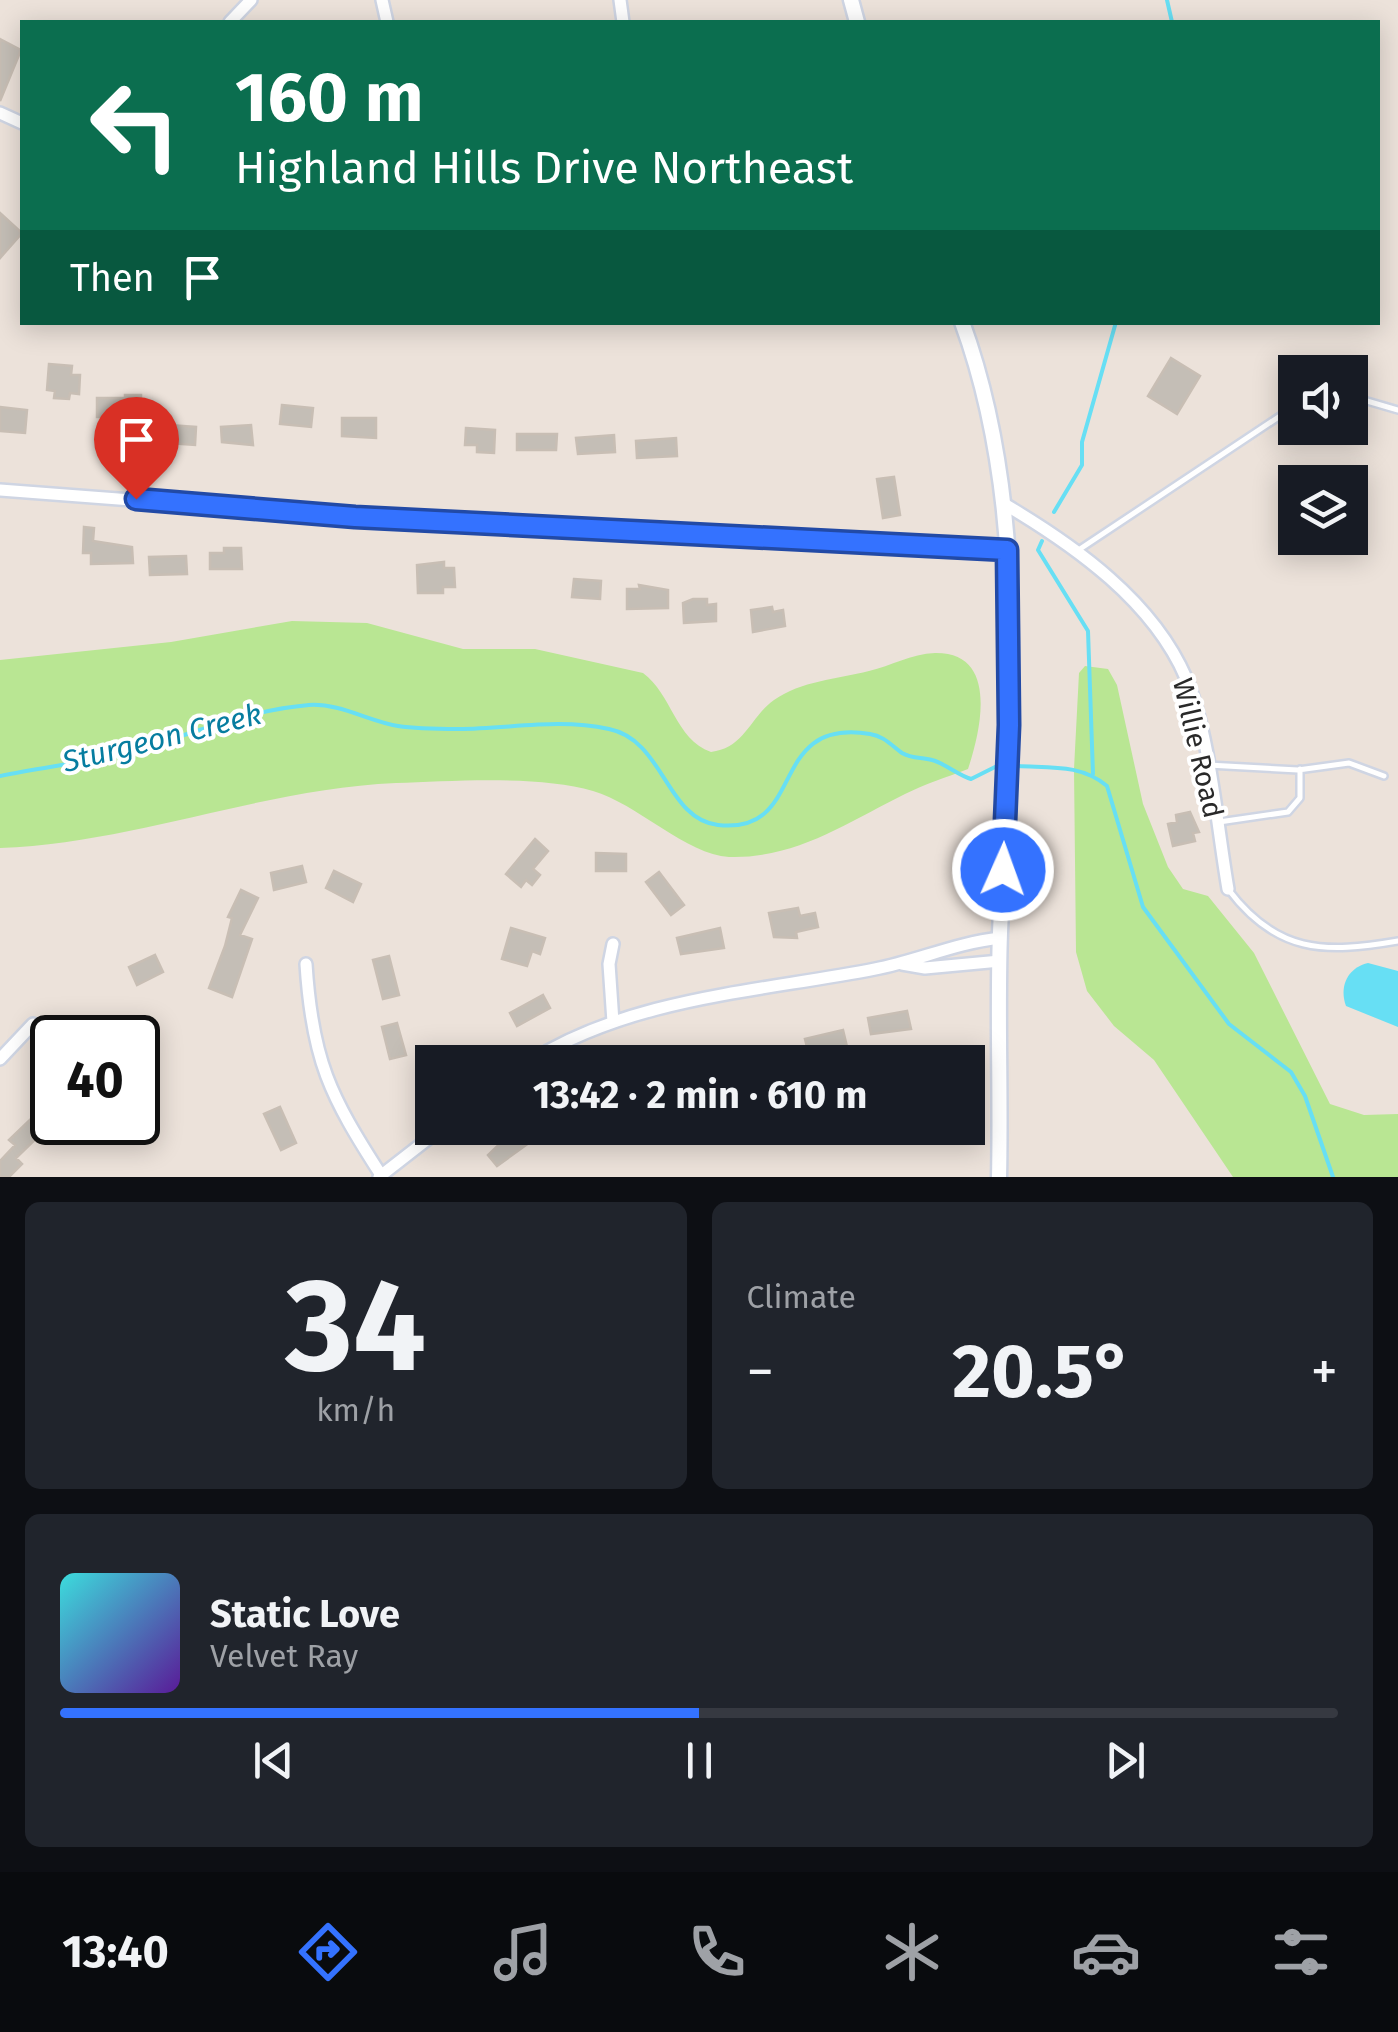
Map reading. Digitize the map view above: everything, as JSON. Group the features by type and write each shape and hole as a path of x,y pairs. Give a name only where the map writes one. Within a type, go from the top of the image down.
{"street":[{"path":"232,20 251,0"},
{"path":"963,325 1006,505 1009,725 1000,938 999,1177"},
{"path":"0,490 355,517 1007,550"},
{"name":"Willie Road","path":"1006,505 1078,551 1153,622 1175,655 1188,681 1228,889"},
{"path":"565,1045 613,1022 694,1001 902,964 945,946 1000,938"},
{"path":"612,944 608,964 613,1022"},
{"path":"902,964 925,968 1000,961"},
{"path":"306,964 314,1046 324,1078 380,1176 420,1145"},
{"path":"0,1060 30,1027"}],"lane":[{"path":"1368,401 1398,410"},
{"path":"1078,551 1278,417"},
{"path":"1206,765 1300,770 1349,763 1384,776"},
{"path":"1216,822 1288,812 1300,798 1300,770"},
{"path":"1228,889 1258,924 1285,942 1309,947 1398,941"}],"green space":[{"path":"292,621 367,623 463,649 535,649 643,673 661,692 689,737 711,752 732,745 774,700 796,689 935,653 955,656 969,665 977,679 980,715 968,769 913,790 821,837 753,856 729,857 696,848 593,791 496,780 346,787 100,837 0,848 0,660 171,642"},
{"path":"1085,666 1108,669 1117,685 1143,804 1168,867 1183,889 1208,896 1254,953 1330,1104 1364,1115 1398,1114 1398,1177 1233,1177 1154,1060 1114,1026 1087,991 1076,952 1074,769 1079,673"}],"water":[{"path":"1368,963 1398,971 1398,1027 1346,1006 1346,979"}],"building":[{"path":"0,39 20,52 0,101"},
{"path":"0,213 20,235 0,258"},
{"path":"1171,358 1200,376 1177,414 1148,396"},
{"path":"49,364 72,366 71,375 80,375 79,394 70,393 69,399 54,398 55,391 47,390"},
{"path":"141,395 141,417 97,417 97,398"},
{"path":"282,405 313,408 311,427 280,424"},
{"path":"0,407 27,410 25,433 0,431"},
{"path":"342,418 376,418 376,438 342,436"},
{"path":"155,424 196,427 195,445 154,442"},
{"path":"251,425 253,445 222,442 221,427"},
{"path":"466,428 495,430 494,453 477,452 477,445 465,445"},
{"path":"517,434 557,434 556,450 517,450"},
{"path":"614,435 615,452 578,454 576,438"},
{"path":"676,438 677,456 637,458 636,441"},
{"path":"894,477 900,515 883,518 877,479"},
{"path":"84,527 94,528 93,541 132,547 133,563 91,564 91,553 83,553"},
{"path":"224,548 241,548 242,569 210,569 210,553 224,553"},
{"path":"186,556 187,574 150,575 149,557"},
{"path":"444,562 444,568 454,568 455,587 443,587 443,593 418,593 417,565"},
{"path":"574,579 601,581 600,599 572,597"},
{"path":"639,585 668,590 668,608 627,609 627,589 640,589"},
{"path":"693,599 716,604 716,621 684,623 683,603"},
{"path":"772,607 773,612 783,610 785,626 753,632 751,610"},
{"path":"1190,812 1199,832 1193,833 1195,841 1173,846 1168,824 1177,822 1176,815"},
{"path":"535,839 548,851 533,869 540,875 532,885 526,880 521,887 506,874"},
{"path":"596,853 626,854 626,871 596,871"},
{"path":"302,866 306,882 274,890 271,873"},
{"path":"334,871 361,884 353,902 326,888"},
{"path":"659,872 684,905 671,915 646,882"},
{"path":"241,890 258,898 240,935 252,939 232,997 209,988 225,946 232,918 228,917"},
{"path":"798,908 800,916 815,913 818,927 796,932 797,938 774,937 769,913"},
{"path":"511,928 545,938 540,954 532,951 527,966 502,959"},
{"path":"720,928 724,948 681,954 677,938"},
{"path":"155,955 163,972 137,985 129,967"},
{"path":"389,956 399,995 383,999 373,960"},
{"path":"543,995 550,1008 517,1026 510,1013"},
{"path":"907,1011 911,1029 871,1034 868,1018"},
{"path":"397,1023 406,1055 390,1059 382,1027"},
{"path":"843,1030 847,1045 806,1045 805,1039"},
{"path":"280,1107 296,1143 281,1150 264,1114"},
{"path":"30,1120 30,1144 16,1158 22,1164 9,1177 0,1177 0,1161 15,1145 9,1140"},
{"path":"498,1145 526,1145 497,1166 488,1155"}],"waterway":[{"path":"1167,0 1172,20"},
{"path":"1054,512 1082,465 1082,442 1115,325"},
{"path":"1042,541 1038,550 1088,631 1093,774"},
{"name":"Sturgeon Creek","path":"0,776 106,757 245,717 309,705 332,707 413,728 552,724 609,729 642,748 687,809 701,820 718,825 746,823 765,813 800,758 815,742 837,733 875,735 906,755 937,762 971,779 999,765"},
{"name":"Sturgeon Creek","path":"1018,766 1076,771 1107,786 1143,907 1229,1024 1291,1072 1305,1096 1333,1177"}],"route":[{"path":"136,499 355,517 1007,550 1009,725 1003,870"}]}
